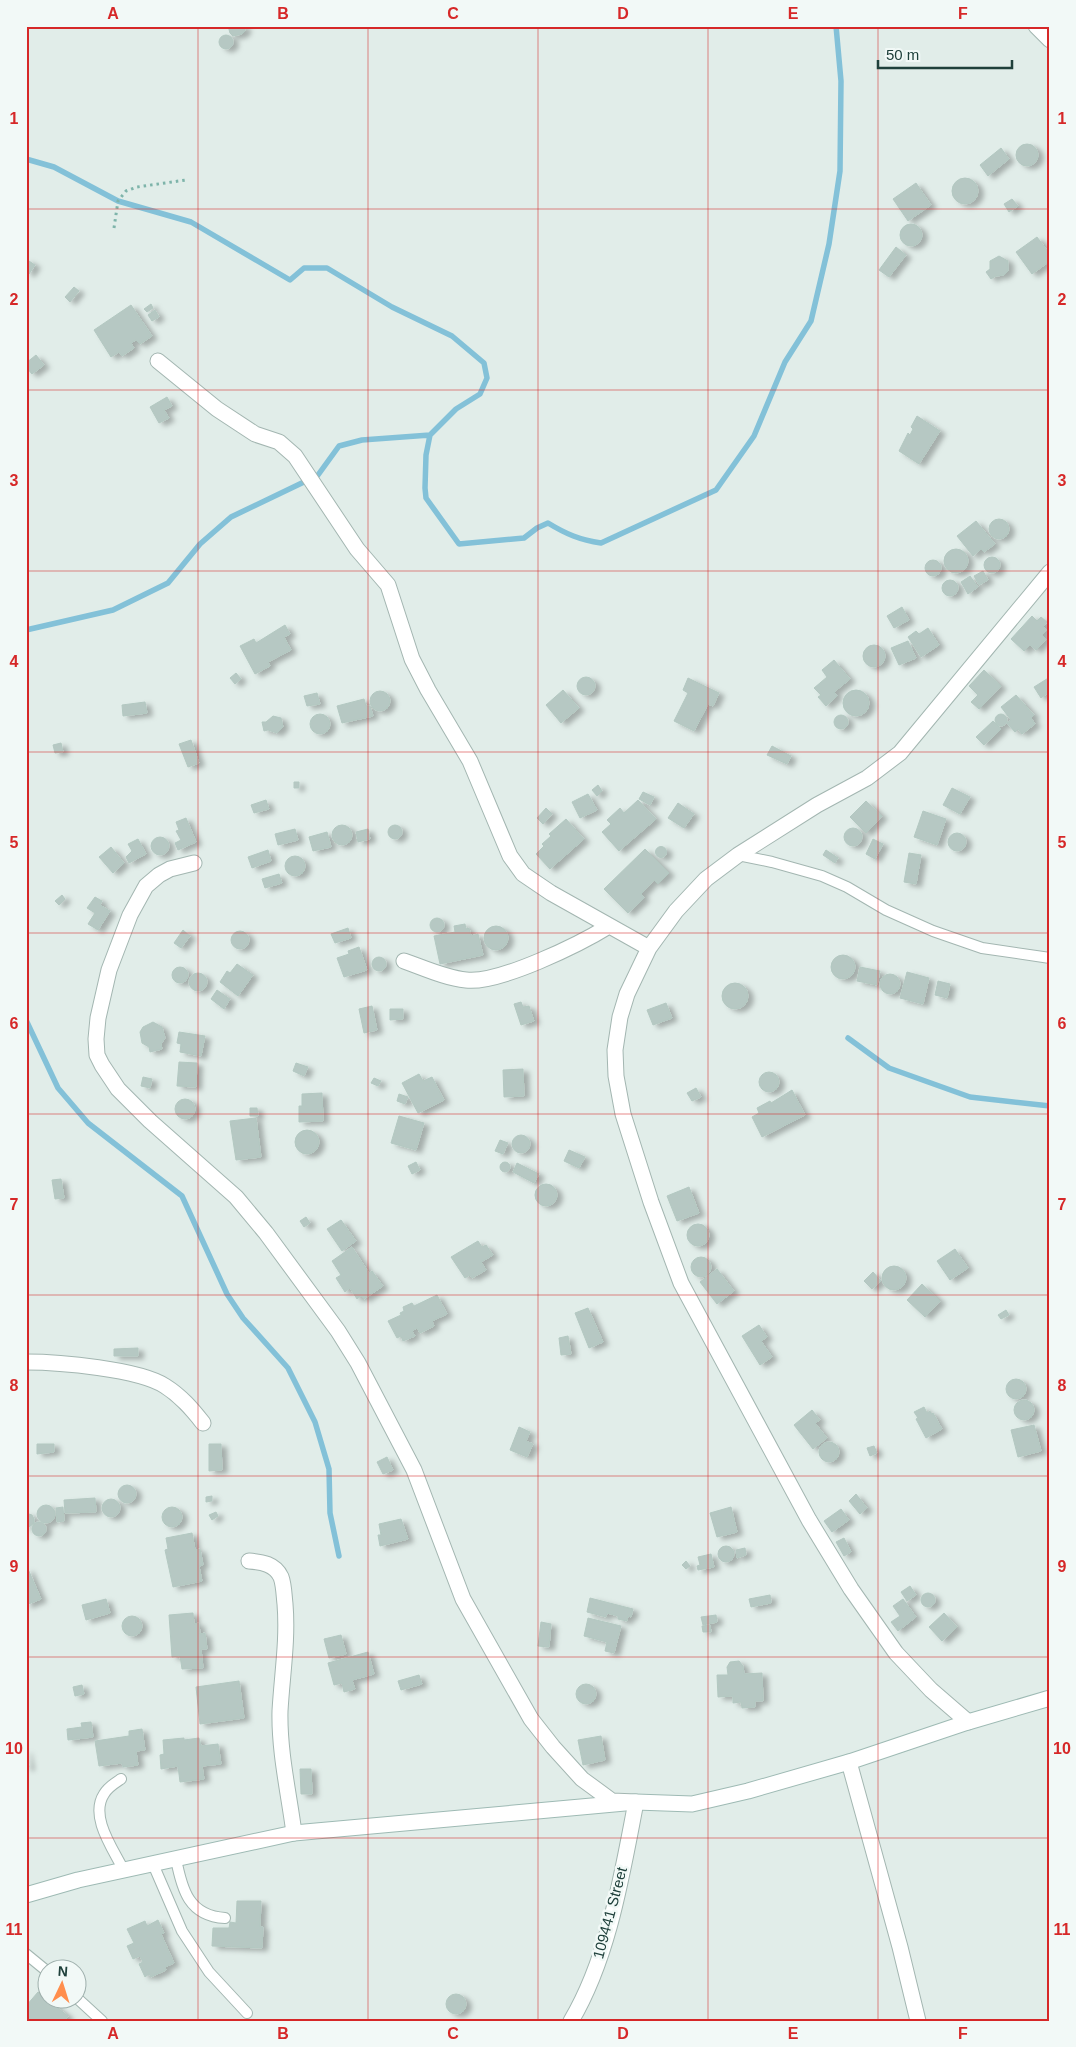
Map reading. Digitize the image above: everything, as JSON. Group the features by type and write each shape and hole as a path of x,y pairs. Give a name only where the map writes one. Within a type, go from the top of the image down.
{"street":[{"path":"1036,26 1050,40"},
{"path":"158,362 217,409 255,434 279,442 295,456 357,549 388,585 412,658 428,690 470,761 510,856 523,874 649,948"},
{"path":"968,1722 931,1690 896,1652 851,1589 810,1520 680,1283 623,1114 616,1076 616,1050 620,1018 627,994 649,948 676,911 706,879 738,855 816,805 867,778 900,753 1050,572"},
{"path":"194,863 170,869 159,875 146,886 130,915 109,970 98,1018 97,1055 118,1089 150,1121 236,1197 266,1233 338,1331 358,1363 414,1470 463,1599 530,1720 582,1779 612,1801 692,1804 748,1791 849,1762 968,1722 1050,1698"},
{"path":"404,961 444,976 467,981 480,980 494,977 561,952 585,941 609,926"},
{"path":"26,1362 52,1362 150,1378 185,1400 203,1423"},
{"path":"249,1561 266,1563 276,1569 281,1578 284,1596 286,1622 280,1712 282,1745 294,1834"},
{"path":"849,1762 900,1947 918,2021"},
{"path":"26,1895 78,1880 294,1834 636,1802"},
{"name":"109441 Street","path":"571,2021 590,1982 615,1903 636,1802"}],"lane":[{"path":"738,855 822,876 847,887 886,910 933,931 982,948 1050,958"},
{"path":"121,1779 102,1796 99,1812 102,1828 124,1871"},
{"path":"176,1859 181,1886 185,1895 199,1911 211,1917 225,1918"},
{"path":"153,1864 182,1931 209,1972 247,2013"},
{"path":"26,1954 38,1964"},
{"path":"88,2008 102,2021"}],"path":[{"path":"114,228 118,201 126,191 137,187 186,180"}],"building":[{"path":"228,26 245,26 245,31 242,34 233,36"},
{"path":"226,35 231,37 233,42 231,47 226,49 221,47 219,42 221,37"},
{"path":"1023,144 1031,144 1038,151 1038,159 1031,166 1023,166 1016,159 1016,151"},
{"path":"1001,148 1009,159 988,176 980,165"},
{"path":"965,178 974,182 978,191 974,200 965,204 956,200 952,191 956,182"},
{"path":"916,183 931,205 908,221 893,199"},
{"path":"1012,199 1018,206 1009,212 1004,204"},
{"path":"911,224 919,227 922,235 919,243 911,246 903,243 900,235 903,227"},
{"path":"1037,237 1050,254 1050,261 1032,274 1016,252"},
{"path":"896,247 906,255 889,277 879,270"},
{"path":"999,256 1008,261 1008,271 1004,275 991,279 986,272 990,269 990,261"},
{"path":"26,259 35,265 29,274 26,272"},
{"path":"74,287 79,291 70,302 65,297"},
{"path":"151,304 153,308 147,312 144,309"},
{"path":"131,305 152,336 140,344 136,340 131,343 134,348 122,356 119,352 111,357 94,330"},
{"path":"155,310 159,317 152,321 148,315"},
{"path":"36,355 44,365 32,374 26,367 26,363"},
{"path":"167,397 172,406 164,410 169,418 159,423 150,407"},
{"path":"917,416 940,431 919,464 899,451 908,433 910,435 913,429 911,427"},
{"path":"999,519 1006,522 1009,529 1006,536 999,539 992,536 989,529 992,522"},
{"path":"976,521 995,544 984,552 981,549 973,556 957,536"},
{"path":"956,549 965,552 968,561 965,570 956,573 947,570 944,561 947,552"},
{"path":"989,557 995,557 1000,562 998,571 989,573 984,568 984,562"},
{"path":"933,560 939,562 941,568 939,574 933,576 927,574 925,568 927,562"},
{"path":"983,571 988,580 979,585 974,576"},
{"path":"970,576 978,587 968,594 961,582"},
{"path":"947,580 953,580 958,585 956,594 947,596 942,591 942,585"},
{"path":"902,607 909,620 894,628 887,616"},
{"path":"1032,616 1037,621 1041,617 1047,622 1043,627 1047,630 1042,635 1046,639 1036,650 1030,645 1024,651 1011,639"},
{"path":"285,625 290,634 284,637 291,650 268,662 270,666 255,674 240,646 254,639 256,643"},
{"path":"928,628 939,645 921,657 908,637 916,631 919,634"},
{"path":"908,641 916,658 899,665 891,648"},
{"path":"874,645 884,652 885,656 878,666 874,667 864,660 863,656 870,646"},
{"path":"834,660 850,679 834,692 837,696 826,706 818,697 821,695 814,688 827,677 822,670"},
{"path":"984,670 1001,686 979,709 971,702 978,695 969,686"},
{"path":"236,673 241,679 235,684 230,678"},
{"path":"582,677 590,677 595,682 593,693 582,695 577,690 577,682"},
{"path":"1050,677 1049,692 1041,698 1034,687"},
{"path":"688,678 719,693 713,706 708,704 694,731 674,721 688,693 683,690"},
{"path":"563,690 579,708 561,723 546,705"},
{"path":"856,690 865,694 869,703 865,712 856,716 847,712 843,703 847,694"},
{"path":"380,691 387,694 390,701 387,708 380,711 373,708 370,701 373,694"},
{"path":"317,693 320,704 307,706 304,696"},
{"path":"1016,695 1034,715 1031,718 1035,724 1022,734 1018,729 1015,732 1007,723 1011,720 1001,707"},
{"path":"364,699 366,706 370,706 373,716 342,723 337,706"},
{"path":"145,702 147,713 123,716 122,705"},
{"path":"320,714 327,717 330,724 327,731 320,734 313,731 310,724 313,717"},
{"path":"999,714 1003,714 1007,720 1003,726 999,726 995,722 995,718"},
{"path":"838,715 844,715 848,722 844,729 838,729 834,725 834,719"},
{"path":"273,716 281,718 283,727 277,733 268,730 264,731 262,722 266,722"},
{"path":"993,721 1001,729 984,745 976,737"},
{"path":"191,740 199,763 188,767 179,744"},
{"path":"61,743 63,752 55,753 53,745"},
{"path":"772,746 791,756 787,764 767,755"},
{"path":"294,782 299,782 299,788 294,788"},
{"path":"598,785 602,791 597,796 592,790"},
{"path":"952,788 970,797 960,814 943,805"},
{"path":"643,792 654,797 650,805 639,799"},
{"path":"588,794 597,810 580,818 572,802"},
{"path":"266,800 269,809 254,813 251,805"},
{"path":"638,800 656,819 619,851 602,832 611,824 607,820 620,808 624,813"},
{"path":"866,801 882,816 866,833 850,817"},
{"path":"678,803 694,814 684,828 668,818"},
{"path":"546,808 552,814 543,824 537,818"},
{"path":"923,811 946,819 937,845 914,837"},
{"path":"186,818 196,842 178,850 175,843 181,840 176,831 179,830 176,822"},
{"path":"566,819 584,839 550,869 536,854 544,846 542,844 551,836 549,834"},
{"path":"342,825 349,828 352,835 349,842 342,845 335,842 332,835 335,828"},
{"path":"395,825 400,827 402,832 400,837 395,839 390,837 388,832 390,827"},
{"path":"853,828 859,831 862,837 859,843 853,846 847,843 844,837 847,831"},
{"path":"295,829 298,840 278,845 275,834"},
{"path":"368,829 370,839 358,842 356,832"},
{"path":"327,832 331,847 313,851 309,837"},
{"path":"957,833 963,836 966,842 963,848 957,851 951,848 948,842 951,836"},
{"path":"160,837 166,840 169,846 166,852 160,855 154,852 151,846 154,840"},
{"path":"138,839 146,854 129,863 126,857 132,851 128,844"},
{"path":"873,839 883,844 875,859 866,854"},
{"path":"661,846 667,852 661,858 655,852"},
{"path":"111,847 124,863 113,873 99,857"},
{"path":"645,849 669,873 658,884 654,880 641,894 644,898 628,913 604,889"},
{"path":"268,850 271,861 252,868 248,857"},
{"path":"826,850 838,858 835,863 823,855"},
{"path":"909,853 921,855 916,884 904,882"},
{"path":"295,856 302,859 305,866 302,873 295,876 288,873 285,866 288,859"},
{"path":"279,874 282,883 265,888 262,879"},
{"path":"62,895 65,899 59,905 55,901"},
{"path":"95,897 102,901 100,905 110,911 98,930 88,924 95,913 87,908"},
{"path":"437,918 442,920 444,925 442,930 437,932 432,930 430,925 432,920"},
{"path":"465,924 466,929 469,928 471,936 478,934 483,955 440,964 434,936 455,932 454,926"},
{"path":"496,926 504,930 508,938 504,946 496,950 488,946 484,938 488,930"},
{"path":"348,928 351,938 335,943 331,934"},
{"path":"183,930 190,936 181,948 174,943"},
{"path":"236,931 244,931 249,936 247,947 236,949 231,944 231,936"},
{"path":"359,947 367,970 344,977 337,958 349,954 348,951"},
{"path":"843,955 852,958 855,967 852,976 843,979 834,976 831,967 834,958"},
{"path":"379,957 384,959 386,964 384,969 379,971 374,969 372,964 374,959"},
{"path":"237,964 253,975 238,996 220,982 227,971 230,973"},
{"path":"177,967 183,967 188,972 186,981 177,983 172,978 172,972"},
{"path":"860,967 880,971 877,985 857,981"},
{"path":"907,972 929,978 923,1004 900,998"},
{"path":"198,973 204,976 207,982 204,988 198,991 192,988 189,982 192,976"},
{"path":"890,974 897,977 900,984 897,991 890,994 883,991 880,984 883,977"},
{"path":"938,981 950,984 947,998 935,995"},
{"path":"735,983 744,987 748,996 744,1005 735,1009 726,1005 722,996 726,987"},
{"path":"217,990 230,999 224,1009 211,999"},
{"path":"521,1002 523,1007 529,1006 534,1021 521,1025 514,1004"},
{"path":"666,1003 672,1018 653,1025 647,1010"},
{"path":"372,1006 377,1030 364,1033 359,1009"},
{"path":"390,1009 403,1009 403,1019 390,1020"},
{"path":"153,1022 162,1027 165,1038 161,1044 162,1049 150,1052 149,1047 142,1043 140,1032 143,1027"},
{"path":"179,1032 205,1036 201,1056 180,1052 181,1044 177,1043"},
{"path":"179,1062 197,1063 196,1087 177,1086"},
{"path":"296,1063 308,1067 304,1076 293,1071"},
{"path":"523,1069 524,1096 504,1097 503,1070"},
{"path":"769,1072 776,1075 779,1082 776,1089 769,1092 762,1089 759,1082 762,1075"},
{"path":"419,1074 423,1081 432,1077 444,1100 418,1113 402,1083"},
{"path":"143,1077 152,1079 150,1088 141,1086"},
{"path":"374,1078 381,1081 378,1086 371,1083"},
{"path":"696,1088 701,1097 692,1101 687,1093"},
{"path":"792,1090 805,1115 762,1137 752,1117 759,1113 757,1108 770,1101 771,1103"},
{"path":"322,1093 323,1121 299,1122 299,1106 302,1106 302,1094"},
{"path":"399,1094 408,1097 405,1104 397,1101"},
{"path":"185,1099 192,1102 195,1109 192,1116 185,1119 178,1116 175,1109 178,1102"},
{"path":"250,1108 257,1108 258,1116 250,1116"},
{"path":"399,1116 424,1123 416,1150 391,1143"},
{"path":"256,1118 261,1157 236,1160 230,1121"},
{"path":"307,1130 312,1131 318,1137 318,1147 312,1153 307,1154 302,1153 296,1147 295,1142 296,1137 302,1131"},
{"path":"521,1135 527,1138 530,1144 527,1150 521,1153 515,1150 512,1144 515,1138"},
{"path":"500,1140 508,1143 503,1154 495,1151"},
{"path":"569,1150 585,1157 579,1168 564,1161"},
{"path":"416,1162 420,1170 412,1174 408,1166"},
{"path":"505,1162 510,1167 505,1172 500,1167"},
{"path":"517,1163 539,1174 534,1183 513,1172"},
{"path":"61,1179 64,1198 55,1199 52,1180"},
{"path":"546,1184 554,1187 557,1195 554,1203 546,1206 538,1203 535,1195 538,1187"},
{"path":"689,1187 699,1213 677,1221 667,1196"},
{"path":"306,1217 310,1223 304,1227 300,1221"},
{"path":"341,1220 356,1241 342,1251 327,1229"},
{"path":"698,1224 706,1227 709,1235 706,1243 698,1246 690,1243 687,1235 690,1227"},
{"path":"478,1241 482,1247 486,1245 493,1255 481,1262 486,1270 472,1278 470,1275 465,1278 451,1257"},
{"path":"352,1247 369,1273 372,1271 383,1286 364,1299 361,1296 357,1299 350,1288 345,1292 336,1278 341,1275 332,1261"},
{"path":"955,1249 968,1268 950,1280 937,1261"},
{"path":"701,1257 708,1260 711,1267 708,1274 701,1277 694,1274 691,1267 694,1260"},
{"path":"894,1266 903,1269 906,1278 903,1287 894,1290 885,1287 882,1278 885,1269"},
{"path":"717,1269 734,1291 717,1304 700,1282"},
{"path":"873,1272 881,1281 872,1289 864,1281"},
{"path":"922,1284 940,1301 925,1317 907,1300"},
{"path":"437,1295 447,1314 432,1321 434,1326 420,1333 417,1328 412,1331 415,1336 403,1341 401,1336 397,1338 388,1321 401,1315 400,1313 404,1311 403,1307 412,1303 414,1306"},
{"path":"588,1308 603,1342 589,1348 575,1313"},
{"path":"1006,1310 1009,1315 1001,1319 998,1315"},
{"path":"759,1325 767,1337 761,1341 772,1357 760,1365 742,1336"},
{"path":"568,1336 571,1354 561,1355 559,1338"},
{"path":"138,1348 138,1356 114,1356 114,1349"},
{"path":"1012,1379 1020,1379 1026,1385 1026,1393 1020,1399 1012,1399 1006,1393 1006,1385"},
{"path":"1024,1400 1031,1403 1034,1410 1031,1417 1024,1420 1017,1417 1014,1410 1017,1403"},
{"path":"924,1407 927,1413 930,1411 931,1414 933,1413 942,1429 926,1438 914,1412"},
{"path":"812,1410 820,1420 815,1423 827,1438 813,1449 794,1425"},
{"path":"1034,1425 1041,1451 1018,1457 1011,1430"},
{"path":"519,1427 530,1432 526,1441 533,1444 527,1457 510,1450"},
{"path":"829,1442 836,1445 839,1452 836,1459 829,1462 822,1459 819,1452 822,1445"},
{"path":"37,1444 54,1444 54,1452 37,1454"},
{"path":"209,1444 221,1444 222,1470 209,1471"},
{"path":"874,1446 877,1453 870,1456 867,1448"},
{"path":"387,1457 393,1470 383,1474 377,1462"},
{"path":"127,1485 133,1488 136,1494 133,1500 127,1503 121,1500 118,1494 121,1488"},
{"path":"856,1494 867,1508 860,1514 849,1501"},
{"path":"212,1496 212,1501 206,1502 206,1497"},
{"path":"95,1498 96,1512 65,1513 64,1500"},
{"path":"111,1499 119,1504 120,1508 115,1516 111,1517 103,1512 102,1508 107,1500"},
{"path":"46,1505 52,1508 55,1514 52,1520 46,1523 40,1520 37,1514 40,1508"},
{"path":"63,1507 64,1521 57,1522 56,1508"},
{"path":"172,1507 179,1510 182,1517 179,1524 172,1527 165,1524 162,1517 165,1510"},
{"path":"731,1507 737,1532 717,1537 710,1513"},
{"path":"841,1509 849,1520 832,1532 824,1521"},
{"path":"216,1512 218,1516 212,1520 209,1515"},
{"path":"26,1513 32,1515 34,1519 34,1523 28,1528 26,1528"},
{"path":"401,1519 408,1539 380,1546 379,1524"},
{"path":"39,1522 44,1524 46,1529 44,1534 39,1536 34,1534 32,1529 34,1524"},
{"path":"192,1533 195,1550 200,1549 203,1565 199,1566 202,1581 173,1587 165,1550 168,1549 166,1538"},
{"path":"844,1538 851,1552 844,1556 836,1542"},
{"path":"723,1546 729,1546 734,1551 732,1560 723,1562 718,1557 718,1551"},
{"path":"745,1548 746,1555 737,1558 736,1550"},
{"path":"711,1554 714,1567 698,1570 697,1566 700,1565 698,1557"},
{"path":"686,1561 690,1566 686,1569 682,1565"},
{"path":"26,1569 28,1569 41,1599 26,1605"},
{"path":"910,1586 916,1595 907,1601 901,1592"},
{"path":"925,1593 931,1593 935,1600 931,1607 925,1607 921,1603 921,1597"},
{"path":"770,1595 771,1603 751,1607 749,1599"},
{"path":"590,1598 633,1609 631,1617 628,1616 627,1621 607,1613 606,1617 587,1612"},
{"path":"106,1599 110,1613 86,1620 82,1605"},
{"path":"903,1599 916,1617 898,1631 891,1622 900,1616 893,1606"},
{"path":"193,1613 194,1624 199,1623 200,1634 205,1633 207,1649 201,1649 203,1668 182,1669 180,1656 172,1657 169,1615"},
{"path":"944,1613 957,1627 942,1641 929,1627"},
{"path":"716,1615 717,1622 703,1625 701,1617"},
{"path":"132,1616 139,1619 142,1626 139,1633 132,1636 125,1633 122,1626 125,1619"},
{"path":"588,1618 621,1626 614,1653 605,1651 607,1642 584,1636"},
{"path":"541,1622 551,1624 549,1647 538,1646"},
{"path":"710,1625 711,1632 703,1632 702,1626"},
{"path":"341,1635 346,1654 329,1658 324,1639"},
{"path":"368,1652 374,1674 352,1680 355,1689 344,1692 342,1683 334,1685 328,1663"},
{"path":"739,1661 743,1666 744,1674 762,1673 763,1701 755,1701 755,1707 742,1708 741,1702 733,1703 733,1696 718,1697 717,1675 728,1675 727,1667 730,1662"},
{"path":"419,1675 422,1684 401,1690 398,1681"},
{"path":"239,1681 244,1718 200,1724 196,1687"},
{"path":"586,1684 593,1687 596,1694 593,1701 586,1704 579,1701 576,1694 579,1687"},
{"path":"82,1685 84,1694 75,1696 73,1687"},
{"path":"91,1722 93,1737 68,1740 67,1729 82,1727 81,1723"},
{"path":"142,1729 145,1750 136,1751 138,1765 123,1767 122,1763 99,1766 95,1741 129,1736 129,1731"},
{"path":"601,1736 605,1760 583,1765 578,1740"},
{"path":"184,1738 184,1740 199,1738 201,1746 218,1744 221,1764 202,1766 204,1779 180,1782 178,1766 161,1769 160,1755 164,1754 163,1740"},
{"path":"26,1750 29,1767 26,1768"},
{"path":"300,1769 311,1769 312,1794 301,1794"},
{"path":"237,1901 261,1901 260,1927 263,1927 262,1948 212,1946 213,1928 229,1928 230,1922 236,1923"},
{"path":"158,1920 164,1933 161,1934 174,1963 165,1967 166,1970 151,1977 149,1974 145,1977 139,1964 143,1962 140,1956 133,1959 127,1946 134,1943 127,1929 145,1921 147,1926"},
{"path":"38,1992 38,2010 60,2010 68,2016 64,2021 29,2021 26,2018 26,2006"},
{"path":"456,1994 463,1997 466,2004 463,2011 456,2014 449,2011 446,2004 449,1997"}],"waterway":[{"path":"26,159 54,167 118,201 191,222 290,280 304,268 327,268 392,307 452,336 484,363 487,378 480,394 456,409 430,435 426,455 426,498 459,544 524,538 537,528 548,523 573,536 601,543 716,490 754,436 785,362 811,321 829,244 840,171 841,81 836,26"},
{"path":"318,475 339,446 362,440 430,435"},
{"path":"26,630 113,610 168,583 200,544 231,517 306,481"},
{"path":"26,1020 58,1088 88,1123 182,1196 227,1294 243,1318 288,1368 315,1422 329,1469 330,1513 339,1556"},
{"path":"848,1038 889,1068 970,1097 1050,1106"}]}
